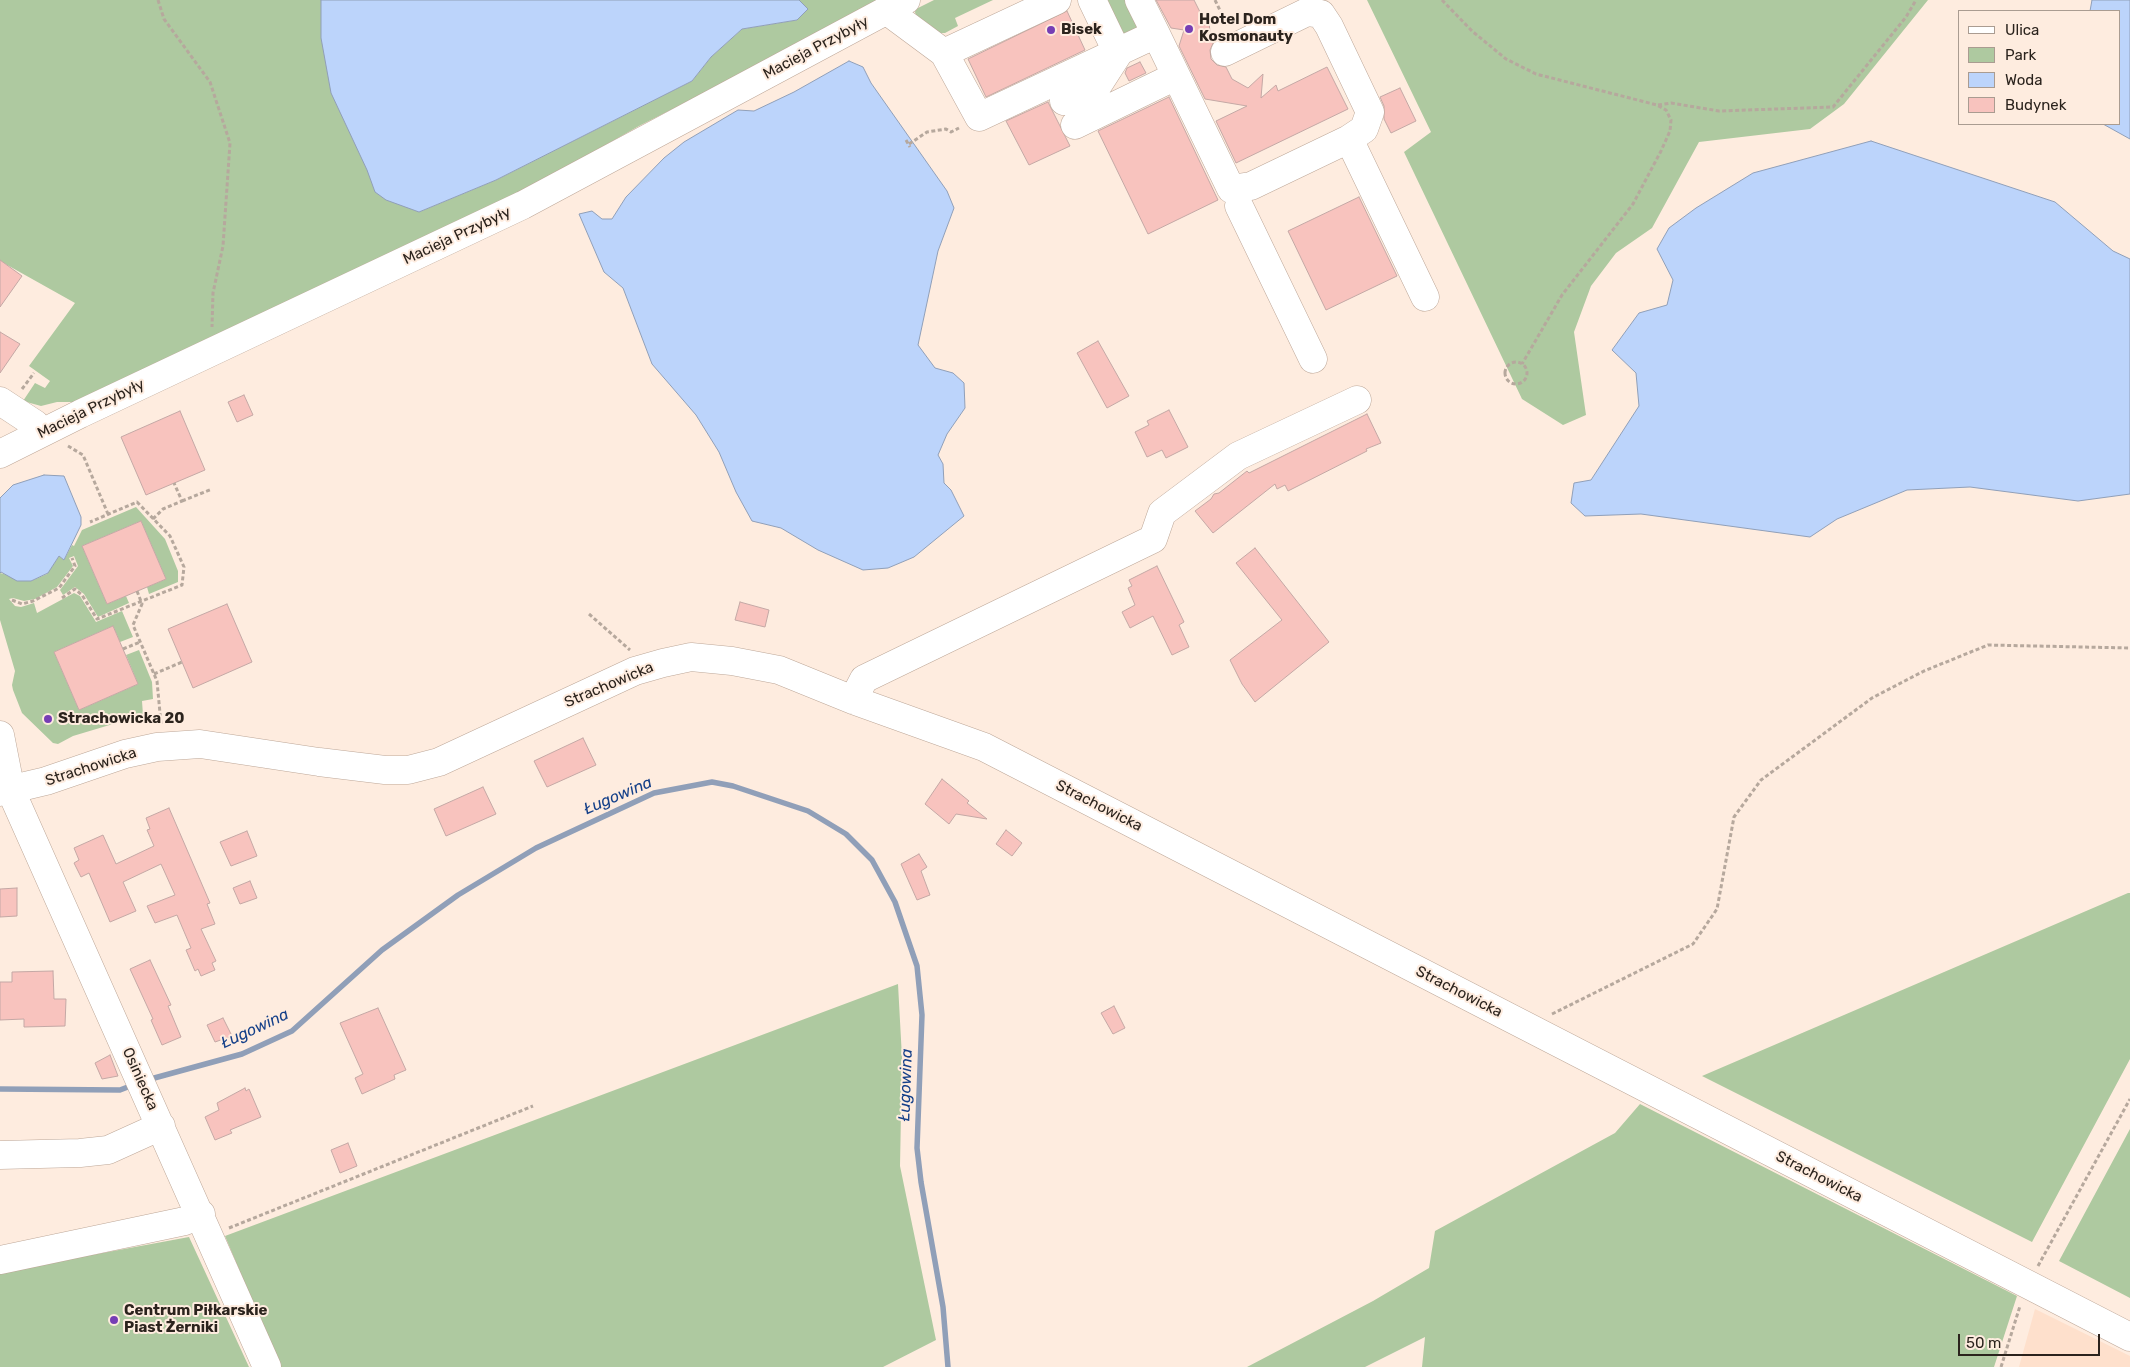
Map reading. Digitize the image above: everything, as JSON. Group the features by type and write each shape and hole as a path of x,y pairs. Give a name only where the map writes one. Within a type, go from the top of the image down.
{"street":[{"path":"944,54 1057,0"},
{"path":"1092,0 1118,54"},
{"path":"1140,0 1231,189 1251,186 1349,139 1364,129 1370,112 1329,26 1321,14 1282,11 1231,49"},
{"name":"Macieja Przybyły","path":"0,454 216,349 523,205 896,5"},
{"path":"896,5 944,54 979,117 1118,54 1156,34"},
{"path":"1118,54 1098,85 1069,113 1176,76"},
{"path":"1349,139 1424,297"},
{"path":"1239,206 1313,359"},
{"path":"853,700 864,679 1153,539 1162,513 1238,456 1357,400"},
{"path":"0,401 35,424 40,434"},
{"name":"Strachowicka","path":"6,792 46,782 125,754 163,747 200,744 319,762 386,770 408,770 439,762 642,669 691,657 732,660 779,670 853,700 984,748 1526,1026 2023,1297 2130,1337"},
{"name":"Osiniecka","path":"0,735 6,792 142,1084 267,1367"},
{"path":"0,1155 80,1153 108,1150 161,1126"},
{"path":"0,1260 185,1221 205,1223"}],"path":[{"path":"158,0 164,19 210,82 230,143 223,246 213,294 212,330 216,349"},
{"path":"1215,0 1222,15 1231,49"},
{"path":"1442,0 1472,31 1506,59 1536,74 1657,105 1666,110 1671,120 1670,131 1661,151 1633,204 1562,295 1522,364"},
{"path":"1657,105 1672,103 1719,110 1833,108 1906,17 1916,0"},
{"path":"1209,21 1222,15"},
{"path":"909,144 927,132 946,129"},
{"path":"1513,362 1522,364 1527,371 1525,380 1519,384 1509,383 1505,377 1506,368 1513,362"},
{"path":"67,446 83,455 108,514"},
{"path":"174,483 182,501"},
{"path":"154,519 163,509 212,489"},
{"path":"62,598 75,589 82,595 97,619 182,585 184,567 170,536 137,502 90,522"},
{"path":"12,600 22,604 33,601 59,588 75,566 72,558"},
{"path":"137,592 142,604 133,625 157,681 163,747"},
{"path":"589,614 634,654 642,669"},
{"path":"123,649 140,642"},
{"path":"1526,1026 1596,994 1693,944 1717,909 1734,817 1761,780 1872,698 1924,671 1988,645 2130,648"},
{"path":"154,674 182,662"},
{"path":"2001,1367 2023,1297 2130,1099"},
{"path":"205,1223 232,1227 533,1106"}],"shaded area":[{"path":"2035,1309 2130,1356 2130,1367 2019,1367"}],"green space":[{"path":"0,0 321,0 375,191 419,212 496,180 692,81 711,57 742,29 797,20 808,9 799,0 888,0 639,126 525,191 82,402 57,402 41,406 23,401 35,383 45,388 50,381 29,366 75,303 0,261"},
{"path":"934,0 993,0 955,18 958,26 945,33 939,33 916,16 915,12 916,9"},
{"path":"1102,0 1129,0 1140,24 1135,31 1122,35"},
{"path":"1367,0 1928,0 1844,104 1810,129 1699,142 1652,228 1616,253 1591,286 1574,332 1586,415 1563,425 1522,399 1404,152 1431,132"},
{"path":"136,507 165,539 178,571 178,582 149,594 147,587 166,579 141,521 82,546 107,604 126,596 129,603 98,617 84,594 75,587 63,595 60,590 78,566 74,556 69,558 73,566 57,587 35,599 24,601 13,598 9,599 15,606 21,607 34,603 37,613 74,593 80,596 96,622 122,611 133,637 120,642 113,626 54,652 79,710 138,684 126,655 139,650 152,682 153,699 142,701 143,715 73,736 58,744 53,743 22,713 13,690 12,685 15,671 0,620 0,573 31,581 47,574 59,556 64,560 82,530"},
{"path":"2130,893 2130,1059 2032,1242 1702,1076"},
{"path":"898,984 902,1058 900,1166 936,1340 883,1367 280,1367 225,1236"},
{"path":"1640,1104 2017,1296 1994,1367 1422,1367 1425,1337 1365,1367 1247,1367 1373,1301 1429,1268 1435,1231 1615,1133"},
{"path":"2130,1129 2130,1298 2059,1261"},
{"name":"Centrum Piłkarskie Piast Żerniki","path":"189,1237 249,1367 0,1367 0,1272"}],"water":[{"path":"321,0 799,0 808,9 797,20 742,29 711,57 692,81 496,180 419,212 386,200 375,192 367,170 331,93 321,38"},
{"path":"2092,0 2130,0 2130,139 2105,125 2120,125 2120,10 2090,10"},
{"path":"849,61 863,67 871,83 947,191 954,208 938,251 918,345 935,368 953,373 964,383 965,408 947,434 938,455 943,464 944,483 951,490 964,516 914,557 888,568 863,570 818,550 781,528 752,521 736,492 719,452 696,415 652,364 623,288 604,272 579,214 592,211 602,219 612,219 626,197 664,158 684,142 738,110 754,111 794,92"},
{"path":"1871,141 2055,202 2113,251 2130,259 2130,494 2078,501 1970,487 1907,490 1837,519 1810,537 1641,514 1585,516 1571,503 1574,483 1591,480 1639,406 1636,373 1612,350 1639,313 1667,305 1673,280 1657,249 1669,228 1696,208 1753,173"},
{"path":"44,475 64,476 81,517 81,525 64,560 59,556 48,573 31,581 17,581 0,573 0,498 13,485"}],"building":[{"path":"1156,0 1194,0 1201,14 1209,21 1210,33 1214,41 1210,50 1211,59 1217,65 1226,67 1232,79 1248,88 1263,74 1261,98 1276,85 1278,91 1327,67 1348,109 1236,163 1216,121 1247,106 1205,99 1179,46 1184,30 1171,28"},
{"path":"1067,11 1085,50 986,97 968,59"},
{"path":"1140,62 1146,73 1129,81 1125,73 1127,68"},
{"path":"1400,88 1416,121 1391,133 1384,119 1384,106 1380,97"},
{"path":"1169,97 1218,200 1148,234 1098,131"},
{"path":"1048,102 1070,146 1029,165 1006,121"},
{"path":"1359,197 1397,276 1326,310 1288,231"},
{"path":"0,260 22,276 0,307"},
{"path":"0,332 20,344 0,373"},
{"path":"1098,341 1129,396 1107,408 1077,353"},
{"path":"244,395 253,415 237,422 228,402"},
{"path":"1169,410 1188,447 1166,458 1162,450 1147,457 1135,432 1149,425 1147,421"},
{"path":"180,411 205,470 146,495 121,437"},
{"path":"1367,414 1381,443 1366,449 1367,451 1288,491 1285,485 1277,489 1275,484 1213,533 1195,511 1211,499 1214,494 1219,493 1247,471 1249,473"},
{"path":"141,521 166,579 107,604 82,546"},
{"path":"1255,548 1329,642 1255,702 1242,684 1230,660 1282,620 1236,563"},
{"path":"1157,566 1184,622 1179,625 1189,647 1172,655 1153,616 1130,628 1122,612 1135,605 1128,588 1132,586 1129,580"},
{"path":"740,602 769,610 765,627 735,620"},
{"path":"227,604 252,662 193,688 168,629"},
{"path":"113,626 138,684 79,710 54,652"},
{"path":"583,738 596,765 547,787 534,761"},
{"path":"942,779 987,819 956,814 949,824 925,804"},
{"path":"483,787 496,814 446,836 434,809"},
{"path":"169,808 210,903 207,904 215,924 201,929 216,961 212,963 215,970 201,976 198,969 195,971 186,950 191,948 177,915 155,923 147,906 175,895 161,864 123,882 136,911 110,922 89,873 81,877 74,863 79,860 74,848 103,835 116,864 154,846 147,830 150,829 146,818"},
{"path":"1006,830 1022,843 1012,856 996,844"},
{"path":"247,831 257,856 231,866 220,842"},
{"path":"919,854 927,867 921,871 930,895 917,900 901,864"},
{"path":"250,881 257,898 240,904 233,888"},
{"path":"17,888 17,916 0,917 0,889"},
{"path":"150,960 171,1005 168,1006 181,1037 162,1045 151,1020 153,1019 130,969"},
{"path":"53,971 54,999 66,999 65,1026 24,1027 24,1019 0,1020 0,982 12,982 12,972"},
{"path":"1114,1006 1125,1028 1113,1034 1101,1013"},
{"path":"378,1008 406,1070 394,1075 395,1079 362,1094 355,1078 363,1074 340,1023"},
{"path":"223,1018 232,1036 215,1042 207,1025"},
{"path":"110,1055 118,1076 102,1079 95,1063"},
{"path":"245,1088 246,1091 249,1089 261,1117 230,1130 232,1133 215,1140 205,1117 219,1110 217,1103"},
{"path":"348,1143 357,1166 340,1173 331,1150"}],"waterway":[{"name":"Ługowina","path":"147,1080 242,1054 292,1031 382,950 458,895 536,848 654,793 712,782 733,786 808,811 846,834 872,860 895,902 917,966 922,1015 917,1148 921,1182 943,1307 948,1367"},
{"name":"Ługowina","path":"0,1089 120,1090 133,1085"}],"place":[{"name":"Hotel Dom Kosmonauty","path":"1189,29"},
{"name":"Bisek","path":"1051,30"},
{"name":"Strachowicka 20","path":"48,719"},
{"name":"Centrum Piłkarskie Piast Żerniki","path":"114,1320"}]}
